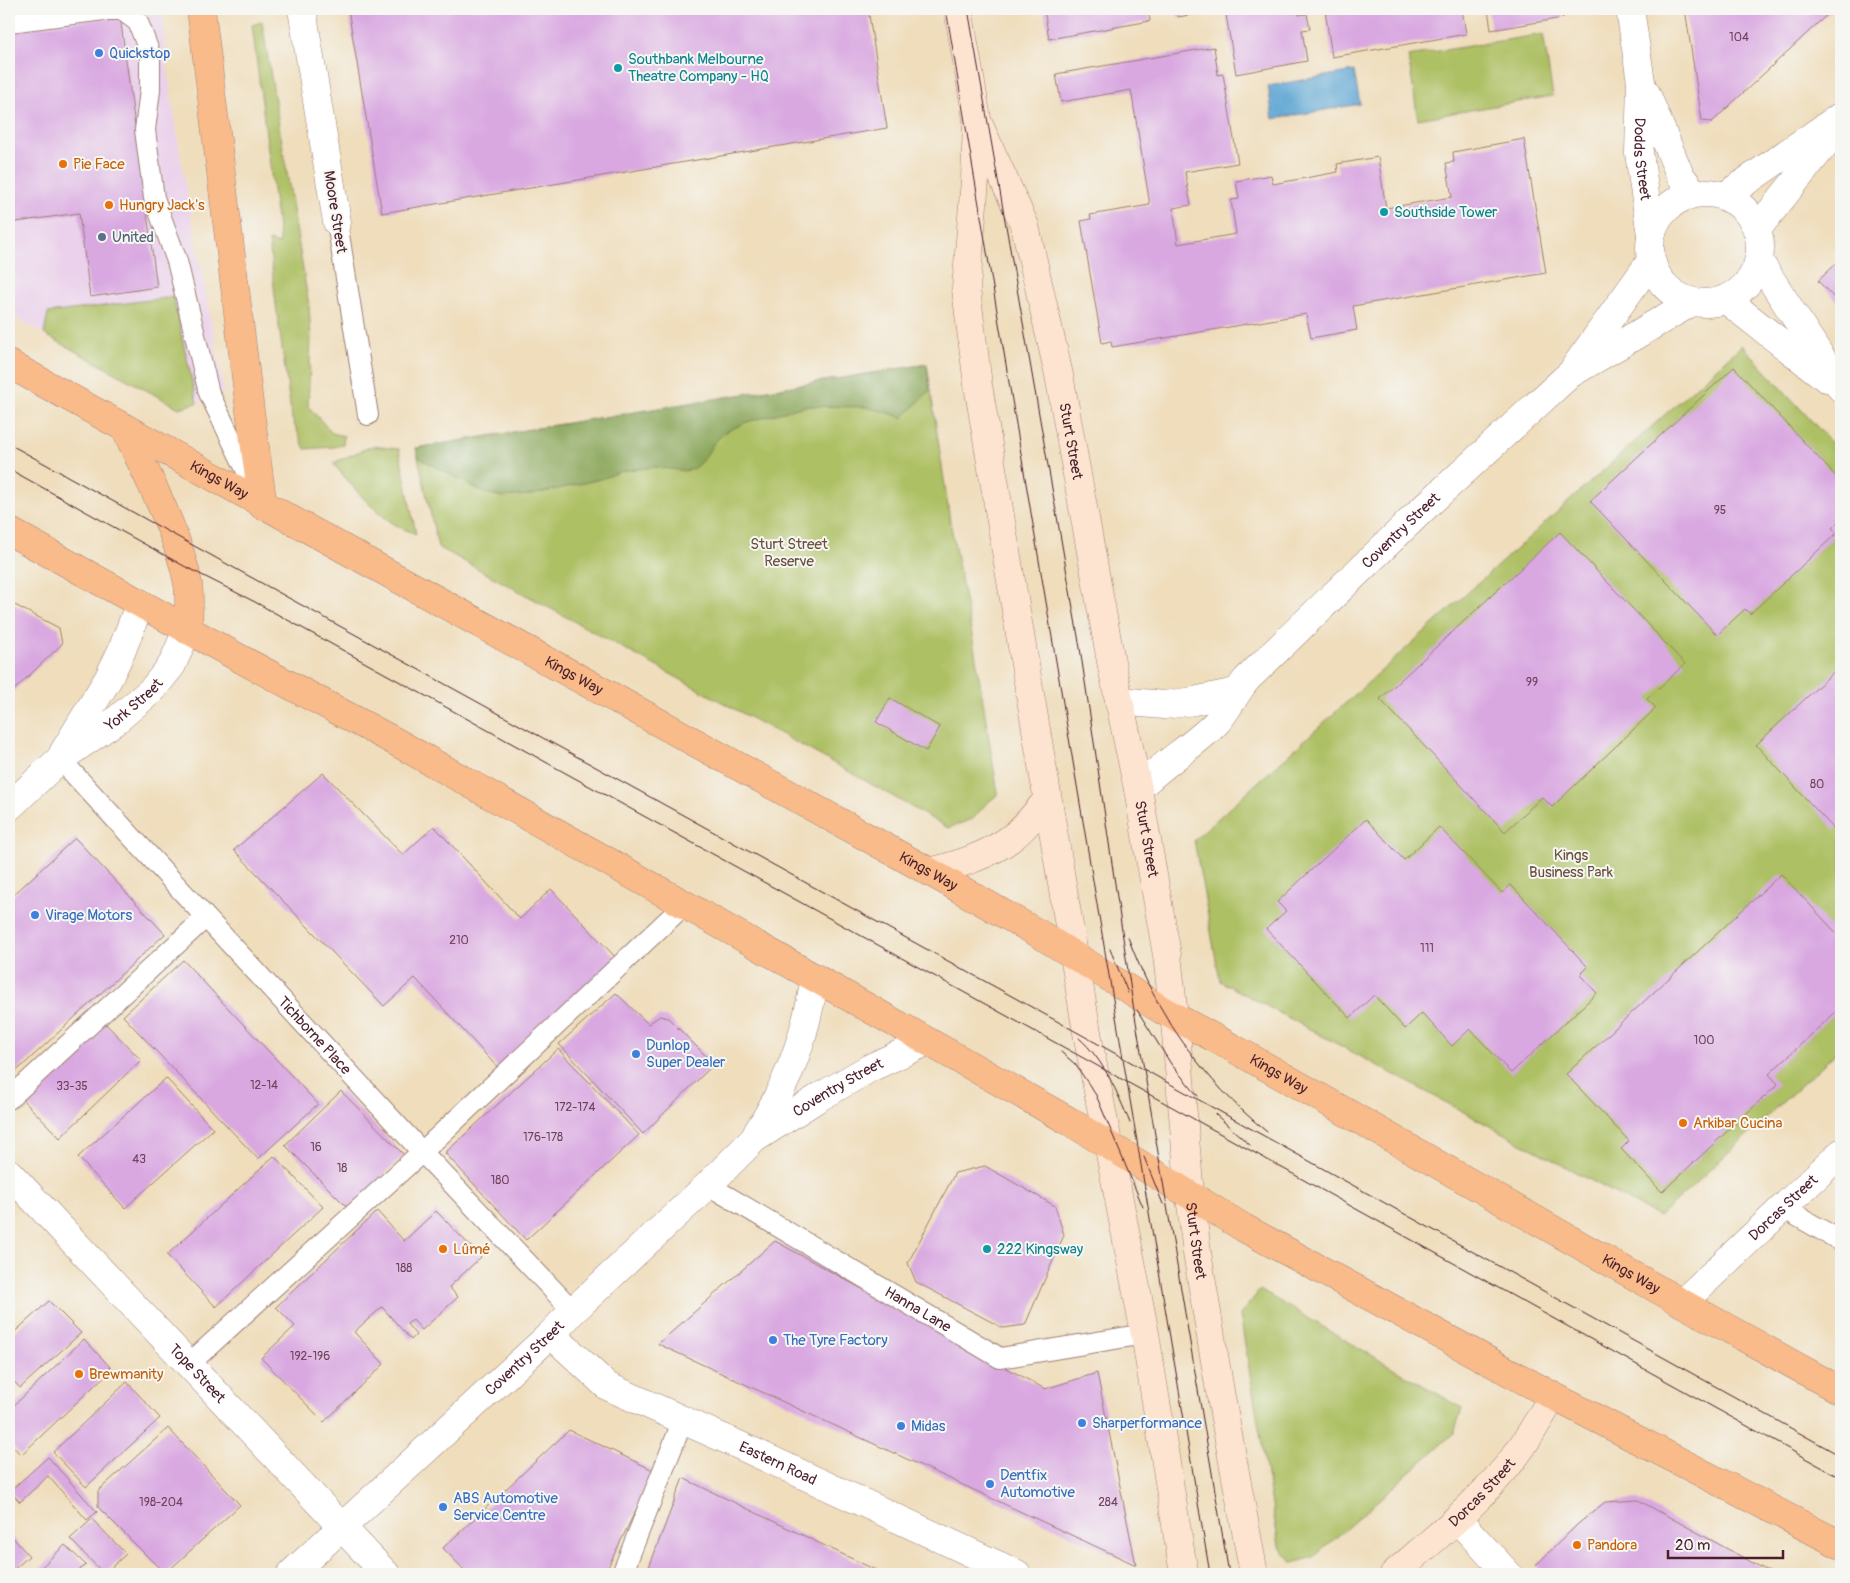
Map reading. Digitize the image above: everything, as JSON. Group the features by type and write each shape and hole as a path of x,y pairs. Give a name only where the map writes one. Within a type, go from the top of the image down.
{"highway":[{"path":"201,9 247,391 263,506"},
{"name":"Kings Way","path":"9,364 263,506 930,872 1074,955 1174,1016 1841,1391"},
{"path":"125,428 180,550 188,586 190,608 187,630"},
{"path":"9,531 187,630 396,742 815,978 1108,1144 1252,1233 1553,1396 1841,1545"}],"street":[{"name":"Moore Street","path":"302,9 337,222"},
{"name":"Sturt Street","path":"958,9 976,119 975,180 966,289 978,385 1047,800 1108,1144 1145,1334 1184,1574"},
{"name":"Dodds Street","path":"1630,9 1641,82 1639,153 1651,248"},
{"name":"Dodds Street","path":"1641,82 1680,174 1694,194"},
{"path":"1725,196 1841,116"},
{"name":"Sturt Street","path":"976,119 1025,226 1059,375 1164,936 1174,1016 1197,1253 1221,1397 1254,1574"},
{"path":"1758,229 1841,124"},
{"path":"1710,192 1725,196 1739,204 1750,215 1758,229 1759,261 1752,277 1740,291 1725,299 1709,303 1692,302 1678,296 1665,287 1656,275 1651,248 1657,220 1666,208 1679,198 1694,194 1710,192"},
{"name":"Coventry Street","path":"1570,374 1651,248"},
{"path":"1759,261 1841,389"},
{"path":"1725,299 1841,389"},
{"name":"Coventry Street","path":"1138,789 1214,725 1247,679 1425,507 1570,374 1692,302"},
{"name":"York Street","path":"60,759 104,685 122,650 140,603"},
{"name":"York Street","path":"9,807 60,759 114,722 152,690 166,675 172,665 187,630"},
{"path":"1119,702 1164,705 1236,692"},
{"path":"930,872 999,846 1015,834 1047,800"},
{"name":"Coventry Street","path":"754,1139 778,1098 797,1053 809,1016 815,978"},
{"name":"Coventry Street","path":"291,1574 551,1334 572,1311 708,1185 754,1139 818,1098 870,1068 926,1042"},
{"name":"Dorcas Street","path":"1682,1303 1841,1153"},
{"name":"Tope Street","path":"9,1173 386,1574"},
{"name":"Eastern Road","path":"551,1334 607,1386 1017,1574"},
{"name":"Dorcas Street","path":"1394,1574 1485,1492 1506,1468 1526,1440 1553,1396"},
{"path":"1457,1519 1508,1574"}],"lane":[{"path":"9,22 104,10 122,10 138,22 150,54 150,90 145,130 154,198 177,261 209,393 263,506"},
{"name":"Moore Street","path":"337,222 368,415"},
{"name":"Tichborne Place","path":"60,759 422,1152 572,1311"},
{"path":"188,1364 422,1152 684,905"},
{"path":"9,1099 205,918"},
{"name":"Hanna Lane","path":"708,1185 1000,1358 1145,1334"},
{"path":"1783,1208 1841,1241"},
{"path":"622,1574 682,1420"}],"shaded area":[{"name":"United","path":"9,9 162,9 166,61 181,160 224,392 179,408 9,314"}],"green space":[{"path":"262,22 309,306 311,338 308,406 332,433 344,436 343,444 334,447 305,449 292,419 269,241 280,244 252,25"},
{"path":"1543,34 1553,96 1418,119 1408,56"},
{"path":"173,297 197,403 179,408 44,334 48,313"},
{"name":"Kings Business Park","path":"1742,345 1841,453 1841,1048 1659,1217 1220,981 1194,840"},
{"name":"Sturt Street Reserve","path":"927,364 950,521 974,646 997,788 997,795 973,819 948,828 850,772 438,547 416,448"},
{"path":"927,364 930,390 903,418 865,407 805,406 747,422 725,432 713,444 704,459 693,469 685,471 655,467 622,471 601,479 532,495 502,497 485,493 419,458 416,448"},
{"path":"372,446 399,449 416,534 403,529 383,516 367,502 333,463"},
{"path":"1260,1290 1462,1408 1454,1433 1314,1557 1293,1563 1279,1546 1240,1315"}],"water":[{"path":"1354,71 1360,104 1273,119 1268,86"}],"building":[{"name":"Southbank Melbourne Theatre Company - HQ","path":"348,9 868,9 887,128 382,213"},
{"path":"1044,9 1148,9 1150,21 1049,39"},
{"path":"1176,9 1207,9 1207,12 1178,17"},
{"path":"1225,9 1298,9 1299,15 1307,14 1310,29 1302,30 1307,61 1236,74"},
{"path":"1462,9 1466,34 1332,57 1325,10"},
{"path":"1488,9 1561,9 1563,18 1491,30"},
{"path":"1685,9 1833,9 1712,122 1702,121"},
{"path":"120,16 157,287 90,297 79,213 9,223 9,31"},
{"name":"Southside Tower","path":"1214,47 1218,75 1223,74 1238,163 1185,172 1191,205 1173,208 1178,244 1236,234 1231,200 1239,199 1236,181 1271,175 1273,184 1338,172 1337,164 1378,157 1386,208 1452,197 1446,163 1454,162 1453,152 1524,139 1546,273 1353,306 1357,330 1311,338 1306,314 1112,347 1111,341 1102,343 1081,221 1091,219 1090,215 1150,205 1131,90 1061,102 1056,74"},
{"path":"1841,259 1841,305 1818,281"},
{"path":"1734,367 1841,482 1841,519 1832,528 1837,533 1750,614 1745,609 1717,635 1590,501"},
{"path":"1560,532 1685,664 1647,699 1656,708 1552,807 1542,797 1505,832 1380,699"},
{"path":"9,602 59,628 62,644 9,695"},
{"path":"1841,665 1841,824 1835,830 1756,745"},
{"path":"890,698 940,727 926,751 876,722"},
{"path":"323,773 403,855 434,826 520,919 551,889 618,960 500,1070 415,978 384,1006 234,850"},
{"path":"1366,819 1404,860 1439,827 1502,893 1511,885 1588,967 1580,975 1597,993 1511,1073 1470,1029 1452,1046 1422,1013 1405,1029 1374,995 1350,1018 1266,929 1286,911 1277,902"},
{"path":"75,838 165,934 9,1078 9,899"},
{"path":"1781,874 1841,938 1841,1007 1769,1074 1778,1084 1662,1192 1621,1149 1629,1141 1566,1074"},
{"path":"183,960 318,1104 258,1159 123,1016"},
{"name":"Dunlop Super Dealer","path":"616,993 648,1024 660,1016 668,1018 714,1064 643,1134 559,1044"},
{"path":"104,1022 141,1060 60,1138 23,1100"},
{"path":"558,1049 639,1135 526,1240 445,1153"},
{"path":"166,1078 213,1129 125,1208 78,1157"},
{"path":"341,1091 404,1155 349,1209 285,1145"},
{"path":"274,1156 323,1207 216,1307 167,1255"},
{"name":"222 Kingsway","path":"985,1166 1055,1206 1064,1235 1025,1325 1003,1328 916,1282 908,1263 955,1173"},
{"path":"377,1211 404,1241 436,1211 481,1257 449,1287 458,1297 422,1330 413,1320 407,1324 416,1335 411,1340 382,1307 354,1332 384,1364 324,1422 261,1358 295,1326 276,1307"},
{"path":"775,1241 1045,1389 1097,1373 1136,1565 658,1344"},
{"path":"49,1301 81,1333 20,1388 9,1376 9,1337"},
{"path":"84,1339 112,1369 21,1455 9,1442 9,1410"},
{"path":"127,1382 160,1418 86,1487 53,1452"},
{"path":"168,1428 240,1505 165,1574 98,1507 98,1491"},
{"path":"569,1430 655,1471 606,1571 603,1574 468,1574 443,1548"},
{"path":"48,1457 97,1512 87,1520 48,1476 20,1502 10,1491"},
{"path":"683,1478 884,1574 653,1574 648,1570"},
{"path":"1638,1500 1773,1574 1545,1574 1536,1565 1578,1524 1605,1502"},
{"path":"92,1519 126,1554 104,1574 70,1539"},
{"path":"9,1533 29,1556 9,1574"},
{"path":"65,1545 86,1565 77,1572 79,1574 34,1574"}],"tram line":[{"path":"946,9 1210,1574"},
{"path":"968,9 1080,648 1132,998 1229,1574"},
{"path":"9,444 1017,999 1841,1456"},
{"path":"9,469 184,566 255,602 1174,1108 1841,1478"},
{"path":"1128,937 1153,993 1167,1019 1184,1044 1222,1090 1267,1132"},
{"path":"1110,949 1128,993"},
{"path":"1137,1010 1171,1064 1198,1096"},
{"path":"1079,1038 1103,1066 1130,1123"},
{"path":"1061,1052 1075,1064 1096,1095 1143,1207"},
{"path":"1215,1114 1250,1145"},
{"path":"1144,1157 1163,1204"}],"place":[{"name":"Quickstop","path":"99,53"},
{"name":"Southbank Melbourne Theatre Company - HQ","path":"618,68"},
{"name":"Pie Face","path":"63,164"},
{"name":"Hungry Jack's","path":"109,205"},
{"name":"Southside Tower","path":"1384,212"},
{"name":"United","path":"102,237"},
{"name":"Virage Motors","path":"35,915"},
{"name":"Dunlop Super Dealer","path":"636,1054"},
{"name":"Arkibar Cucina","path":"1683,1123"},
{"name":"Lûmé","path":"443,1249"},
{"name":"222 Kingsway","path":"987,1249"},
{"name":"The Tyre Factory","path":"773,1340"},
{"name":"Brewmanity","path":"79,1374"},
{"name":"Sharperformance","path":"1082,1423"},
{"name":"Midas","path":"901,1426"},
{"name":"Dentfix Automotive","path":"990,1484"},
{"name":"ABS Automotive Service Centre","path":"443,1507"},
{"name":"Pandora","path":"1577,1545"}]}
